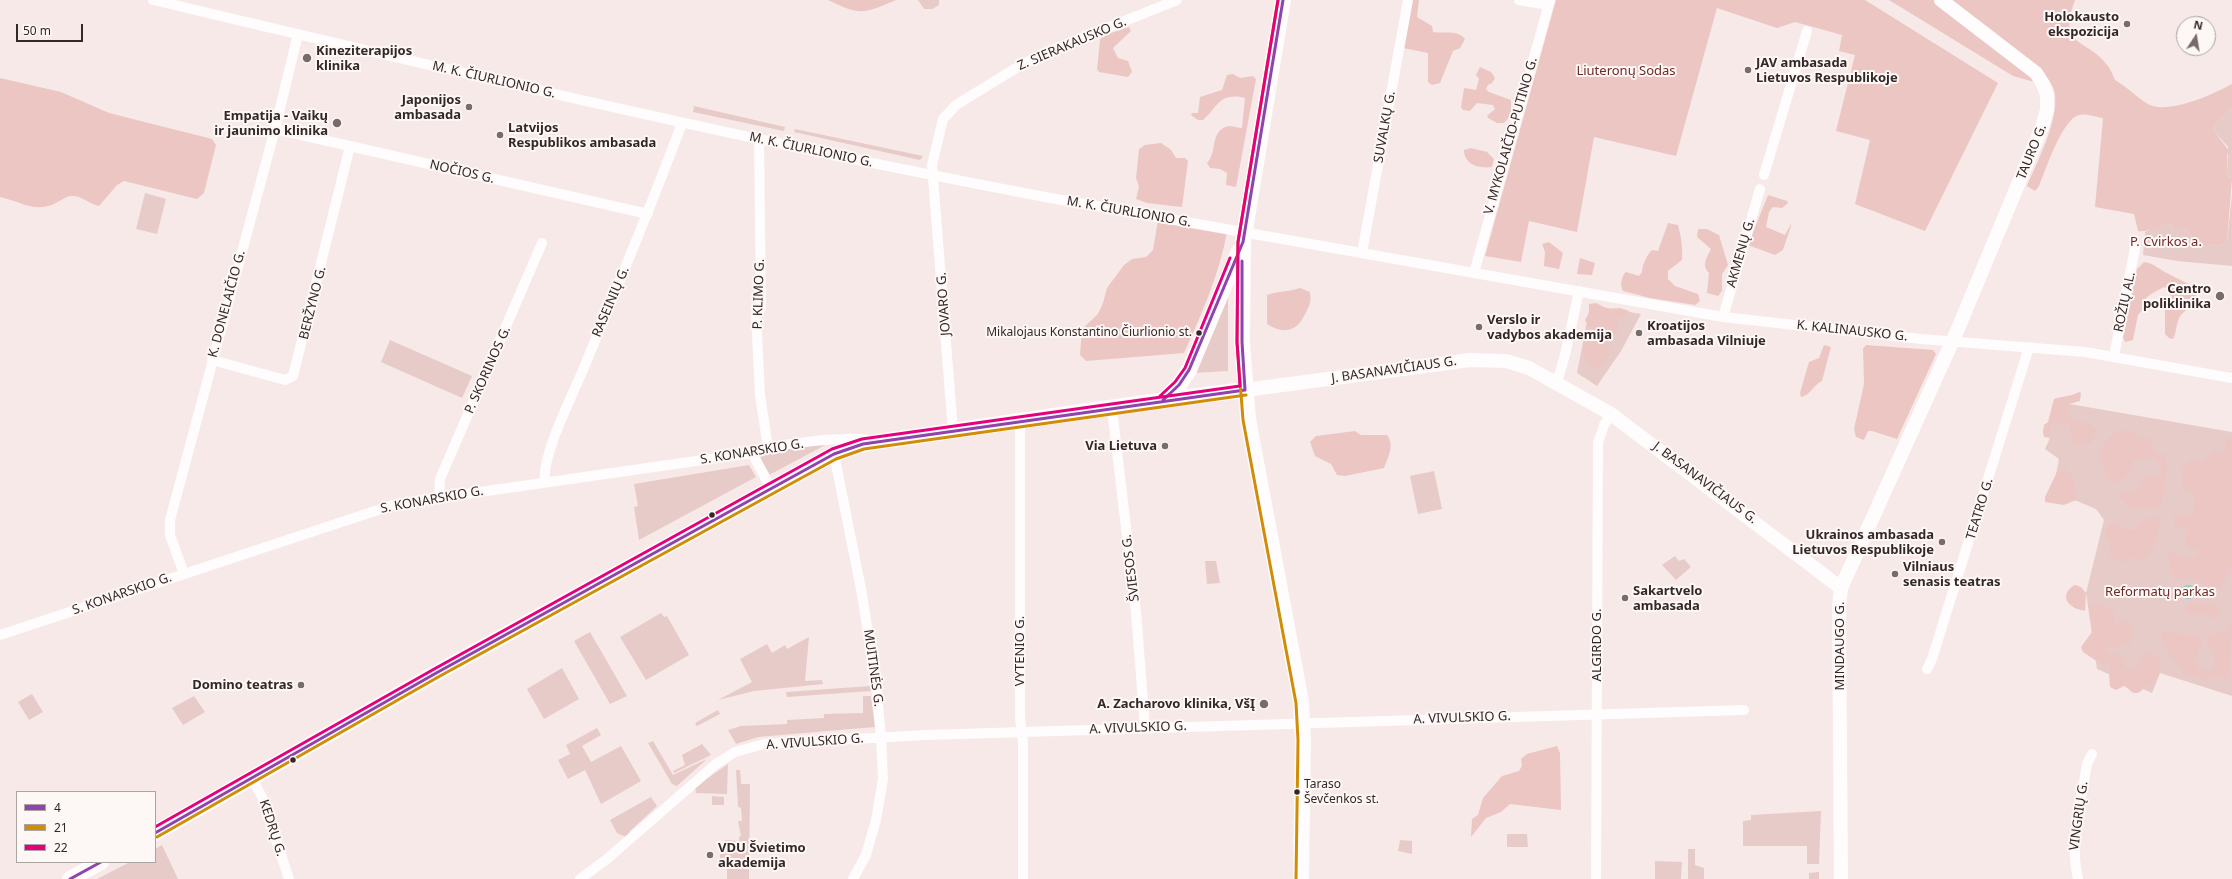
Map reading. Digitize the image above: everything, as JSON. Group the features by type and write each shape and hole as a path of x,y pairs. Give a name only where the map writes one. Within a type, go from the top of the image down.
{"main road":[{"path":"1283,0 1243,237 1242,342 1245,390 1259,486 1301,702 1303,723 1301,879"},
{"name":"TAURO G.","path":"1941,0 2036,73 2044,84 2047,103 2045,118 2038,137 1952,341"},
{"path":"1163,400 1179,385 1189,370 1243,237"},
{"name":"MINDAUGO G.","path":"1842,879 1839,606 1841,588 1952,341"},
{"name":"J. BASANAVIČIAUS G.","path":"156,832 438,672 834,454 863,444 1112,409 1163,400 1454,362 1483,360 1520,364 1557,382 1611,414 1841,588"},
{"path":"70,879 99,863"}],"street":[{"name":"M. K. ČIURLIONIO G.","path":"153,0 682,124 759,140 1243,237 1362,253 1474,273"},
{"name":"Z. SIERAKAUSKO G.","path":"934,176 932,165 940,128 943,119 956,105 1015,68 1044,54 1177,0"},
{"name":"SUVALKŲ G.","path":"1362,253 1408,0"},
{"path":"1519,0 1549,2"},
{"name":"V. MYKOLAIČIO-PUTINO G.","path":"1474,273 1549,2"},
{"path":"1764,175 1807,31"},
{"name":"K. DONELAIČIO G.","path":"184,574 170,535 170,520 275,129 298,34"},
{"name":"RASEINIŲ G.","path":"545,482 544,470 558,431 648,214 682,124"},
{"name":"NOČIOS G.","path":"275,129 648,214"},
{"name":"P. KLIMO G.","path":"759,140 761,308 756,314 760,395 768,448"},
{"name":"BERŽYNO G.","path":"212,360 285,380 293,376 350,146"},
{"name":"JOVARO G.","path":"934,176 953,432"},
{"name":"AKMENŲ G.","path":"1723,317 1760,189"},
{"name":"P. SKORINOS G.","path":"439,497 440,479 542,243"},
{"name":"ROŽIŲ AL.","path":"2114,356 2136,248"},
{"name":"K. KALINAUSKO G.","path":"1474,273 1723,317 2114,356 2194,373 2232,378"},
{"path":"1557,382 1565,355 1579,292"},
{"name":"TEATRO G.","path":"1926,669 1932,658 1955,589 2029,347"},
{"name":"ŠVIESOS G.","path":"1112,409 1136,612 1144,727"},
{"name":"ALGIRDO G.","path":"1596,879 1598,443 1604,425 1611,414"},
{"name":"VYTENIO G.","path":"1020,422 1020,718 1023,744 1023,879"},
{"name":"S. KONARSKIO G.","path":"0,634 380,508 439,497 836,439 859,438 879,442"},
{"path":"752,452 771,488"},
{"name":"MUITINĖS G.","path":"834,454 862,594 877,692 883,779 876,820 866,855 853,879"},
{"name":"A. VIVULSKIO G.","path":"580,879 607,859 716,764 735,752 764,744 1144,727 1744,710"},
{"name":"VINGRIŲ G.","path":"2078,879 2073,859 2073,845 2085,779 2092,754"},
{"name":"KEDRŲ G.","path":"252,778 262,797 289,879"}],"green space":[{"path":"828,0 896,0 869,10 855,11"},
{"path":"918,0 939,0 939,5 932,9 924,9"},
{"path":"1410,0 1419,0 1417,17 1432,26 1433,32 1454,33 1465,39 1460,48 1453,51 1440,83 1432,85 1428,82 1428,53 1403,48"},
{"name":"Liuteronų Sodas","path":"1556,0 1865,0 1998,83 1925,231 1855,204 1870,140 1836,131 1855,55 1839,51 1842,35 1795,22 1777,28 1717,8 1676,156 1594,137 1577,232 1529,221 1521,262 1485,256"},
{"path":"1889,0 2075,0 2070,16 2072,35 2100,57 2109,68 2115,80 2150,105 2169,107 2192,102 2232,84 2232,108 2214,126 2215,132 2229,151 2227,155 2227,175 2232,179 2227,241 2219,246 2203,245 2198,243 2185,228 2174,228 2169,223 2150,230 2138,231 2134,214 2095,207 2103,118 2085,114 2073,118 2067,125 2055,146 2039,186 2035,191 2027,186 2044,147 2054,115 2055,101 2053,88 2047,79 2038,83 2013,76"},
{"path":"1129,27 1131,31 1113,48 1118,58 1128,61 1132,72 1128,77 1099,72 1097,69 1100,40 1102,36"},
{"path":"1480,67 1491,72 1495,78 1486,89 1489,92 1511,100 1511,115 1504,123 1497,123 1488,118 1487,116 1495,109 1493,105 1477,103 1470,111 1463,110 1461,107 1464,88 1476,90 1479,79 1476,75"},
{"path":"1233,74 1240,78 1253,76 1256,79 1236,187 1226,185 1227,173 1220,169 1210,168 1207,163 1212,153 1216,137 1223,128 1229,126 1242,128 1245,98 1230,97 1225,99 1220,102 1203,120 1198,120 1191,115 1192,113 1198,113 1200,97 1222,90 1227,75"},
{"path":"0,78 61,92 109,113 212,139 216,145 204,193 197,199 124,181 117,185 99,206 75,196 68,196 54,204 42,207 30,206 0,197"},
{"path":"694,106 785,127 784,131 693,112"},
{"path":"2232,108 2232,179 2227,175 2228,147 2215,132 2214,126"},
{"path":"795,129 923,156 920,160 794,132"},
{"path":"1161,143 1171,150 1176,158 1185,158 1188,161 1182,207 1147,203 1136,199 1139,187 1136,178 1139,149 1145,145"},
{"path":"1471,148 1487,152 1494,159 1492,167 1477,166 1469,162 1466,159 1464,150"},
{"path":"145,193 166,199 157,234 136,229"},
{"path":"1768,195 1787,201 1788,203 1782,208 1773,207 1769,212 1766,227 1785,235 1791,224 1783,250 1775,255 1748,245"},
{"name":"P. Cvirkos a.","path":"2232,195 2232,266 2177,261 2143,255 2145,232 2163,223 2169,223 2174,228 2185,228 2196,241 2203,245 2219,246 2227,241"},
{"path":"1158,220 1227,232 1215,279 1184,353 1086,361 1080,355 1082,329 1098,314 1107,288 1124,265 1132,259 1146,257 1153,250"},
{"path":"1668,223 1678,225 1682,242 1682,260 1668,271 1668,279 1675,286 1698,294 1700,301 1695,305 1650,298 1623,291 1622,289 1621,282 1624,274 1626,272 1639,276 1642,272 1645,260 1650,252 1652,250 1658,251"},
{"path":"1698,229 1707,229 1719,235 1728,265 1722,274 1722,291 1718,296 1707,293 1709,273 1705,267 1705,264 1706,258 1711,249 1697,237"},
{"path":"1549,242 1563,253 1559,269 1544,266 1545,252 1542,244"},
{"path":"1580,258 1595,263 1592,275 1577,274"},
{"path":"2144,262 2154,265 2190,285 2196,294 2192,305 2179,317 2173,339 2169,338 2165,334 2165,308 2171,294 2169,290 2164,287 2145,299 2145,306 2138,315 2133,340 2125,342 2123,337 2137,269"},
{"path":"1300,288 1310,292 1310,303 1300,323 1296,327 1287,330 1277,329 1267,324 1267,295"},
{"path":"1228,291 1228,371 1194,373"},
{"path":"1596,303 1608,309 1620,308 1629,311 1629,314 1619,319 1617,332 1612,337 1604,338 1605,345 1611,350 1604,364 1599,368 1586,360 1583,349 1584,345 1595,337 1596,332 1590,328 1585,320 1589,313 1589,304"},
{"path":"1590,305 1641,314 1621,351 1597,386 1577,373"},
{"path":"390,340 472,376 462,398 381,362"},
{"path":"1824,345 1831,347 1822,381 1807,394 1801,397 1800,393 1809,362 1819,358"},
{"path":"1866,345 1933,350 1936,354 1897,439 1872,431 1868,431 1864,440 1856,437 1854,429 1864,384 1863,349"},
{"path":"2079,392 2081,393 2080,401 2069,404 2066,415 2089,424 2097,430 2091,443 2074,446 2069,423 2053,425 2050,438 2044,437 2044,425 2048,422 2054,399 2073,395"},
{"name":"Reformatų parkas","path":"2058,402 2232,432 2232,696 2160,673 2152,693 2097,669 2086,593 2104,520 2096,509 2053,491 2059,459 2045,449 2050,438"},
{"path":"2123,430 2149,438 2156,452 2165,455 2167,468 2162,503 2151,509 2145,510 2134,508 2123,501 2119,496 2121,493 2138,491 2145,477 2160,474 2161,467 2156,459 2152,457 2133,461 2129,474 2123,480 2110,482 2104,465 2100,459 2102,449 2110,437"},
{"path":"1355,431 1361,435 1387,435 1391,447 1389,456 1384,468 1345,476 1337,475 1331,464 1315,456 1310,442 1316,436"},
{"path":"2227,438 2232,439 2232,567 2221,587 2217,590 2210,589 2189,578 2174,579 2170,563 2167,558 2169,552 2183,557 2190,557 2199,554 2197,550 2189,548 2185,541 2188,533 2187,528 2175,527 2173,518 2181,514 2189,516 2195,505 2193,493 2182,488 2182,468 2190,460 2199,462 2215,451 2223,452 2227,449 2225,441"},
{"path":"829,443 769,475 760,458 764,452"},
{"path":"749,465 756,477 639,540 634,507 638,506 634,484"},
{"path":"2065,469 2073,479 2076,500 2064,505 2045,502 2045,497 2057,472"},
{"path":"1434,471 1442,509 1418,514 1410,476"},
{"path":"2154,516 2160,517 2156,542 2146,557 2141,560 2133,557 2123,562 2115,560 2109,556 2111,541 2106,537 2105,530 2109,525 2114,523 2127,530 2135,530 2141,522"},
{"path":"1675,556 1679,561 1684,559 1691,567 1676,580 1662,565"},
{"path":"1205,561 1216,561 1220,583 1207,584"},
{"path":"2075,585 2081,587 2086,593 2085,611 2075,608 2067,601 2067,592"},
{"path":"2191,602 2218,606 2220,614 2216,619 2204,614 2190,615 2186,611 2186,607"},
{"path":"2089,605 2099,605 2114,611 2115,623 2125,621 2132,627 2132,638 2130,644 2114,648 2107,646 2105,650 2125,657 2125,668 2132,671 2140,663 2144,654 2151,653 2157,656 2160,660 2160,672 2152,684 2137,693 2133,693 2124,686 2116,690 2110,687 2109,674 2111,665 2104,666 2083,652 2081,647 2092,632"},
{"path":"661,613 664,617 667,616 689,655 646,680 620,637"},
{"path":"2230,622 2232,624 2228,682 2218,676 2204,680 2184,674 2161,641 2162,633 2167,632 2199,636 2203,640 2198,654 2197,664 2198,668 2207,670 2213,668 2214,659 2207,642 2210,634 2224,632"},
{"path":"590,632 627,696 610,704 574,641"},
{"path":"809,637 805,681 822,680 823,684 754,691 718,700 752,682 740,659 767,644 772,653 785,645 787,649"},
{"path":"562,668 579,699 544,719 527,689"},
{"path":"870,686 871,691 787,697 786,692"},
{"path":"32,694 43,712 29,720 18,702"},
{"path":"194,696 205,712 183,725 172,708"},
{"path":"863,696 871,696 875,727 758,737 736,744 728,730 741,726 787,724 787,720 824,718 824,714 863,713"},
{"path":"718,710 720,714 697,726 695,723"},
{"path":"597,728 601,735 582,746 591,762 621,746 641,781 601,804 585,770 568,779 558,760 570,754 566,745"},
{"path":"653,741 673,775 707,759 677,786 672,784 648,743"},
{"path":"702,744 711,755 674,773 673,771 685,765 682,755"},
{"path":"1557,746 1560,753 1561,810 1510,804 1501,812 1486,818 1471,837 1472,819 1478,815 1483,798 1502,776 1519,771 1522,766 1521,759 1527,754"},
{"path":"728,764 727,794 696,793 695,787"},
{"path":"736,770 740,770 741,784 750,784 749,879 727,879 727,867 718,867 720,864 720,845 725,845 725,840 739,841 739,837 741,836 738,821 742,821 741,808 738,807"},
{"path":"712,796 724,797 724,805 712,805"},
{"path":"651,797 657,806 629,832 631,834 626,837 617,833 610,820"},
{"path":"1821,811 1819,864 1807,864 1807,846 1743,846 1743,821 1751,820 1751,815"},
{"path":"1507,834 1527,834 1528,847 1507,847"},
{"path":"1400,840 1412,841 1412,854 1398,851"},
{"path":"162,845 178,879 97,879 128,863 156,863 156,848"},
{"path":"1688,849 1695,849 1695,865 1704,868 1704,879 1688,879"},
{"path":"1655,861 1682,862 1681,879 1655,879"},
{"path":"1819,872 1819,879 1809,879 1809,873"}],"water":[{"path":"2188,585 2193,587 2195,592 2193,597 2188,599 2183,597 2181,592 2183,587"}],"transit line":[{"name":"21","path":"1278,0 1238,242 1237,342 1243,420 1296,703 1298,740 1296,879"},
{"name":"22","path":"156,826 436,668 832,449 862,439 1240,386 1237,342 1238,242 1278,0"},
{"name":"4","path":"1163,400 1179,385 1189,370 1243,242 1283,0"},
{"name":"22","path":"1160,396 1175,382 1185,368 1230,258"},
{"name":"4","path":"1242,261 1242,342 1245,390"},
{"name":"4","path":"156,832 438,672 834,454 863,444 1245,390"},
{"name":"21","path":"157,837 440,676 836,459 864,449 1246,395"},
{"name":"4","path":"70,879 99,863"}],"place":[{"name":"Holokausto ekspozicija","path":"2127,24"},
{"name":"Kineziterapijos klinika","path":"307,58"},
{"name":"JAV ambasada Lietuvos Respublikoje","path":"1748,70"},
{"name":"Japonijos ambasada","path":"469,107"},
{"name":"Empatija - Vaikų ir jaunimo klinika","path":"337,123"},
{"name":"Latvijos Respublikos ambasada","path":"500,135"},
{"name":"Centro poliklinika","path":"2220,296"},
{"name":"Verslo ir vadybos akademija","path":"1479,327"},
{"name":"Mikalojaus Konstantino Čiurlionio st.","path":"1199,333"},
{"name":"Kroatijos ambasada Vilniuje","path":"1639,333"},
{"name":"Via Lietuva","path":"1165,446"},
{"name":"Ukrainos ambasada Lietuvos Respublikoje","path":"1942,542"},
{"name":"Vilniaus senasis teatras","path":"1895,574"},
{"name":"Sakartvelo ambasada","path":"1625,598"},
{"name":"Domino teatras","path":"301,685"},
{"name":"A. Zacharovo klinika, VšĮ","path":"1264,704"},
{"name":"Taraso Ševčenkos st.","path":"1297,792"},
{"name":"VDU Švietimo akademija","path":"710,855"}]}
